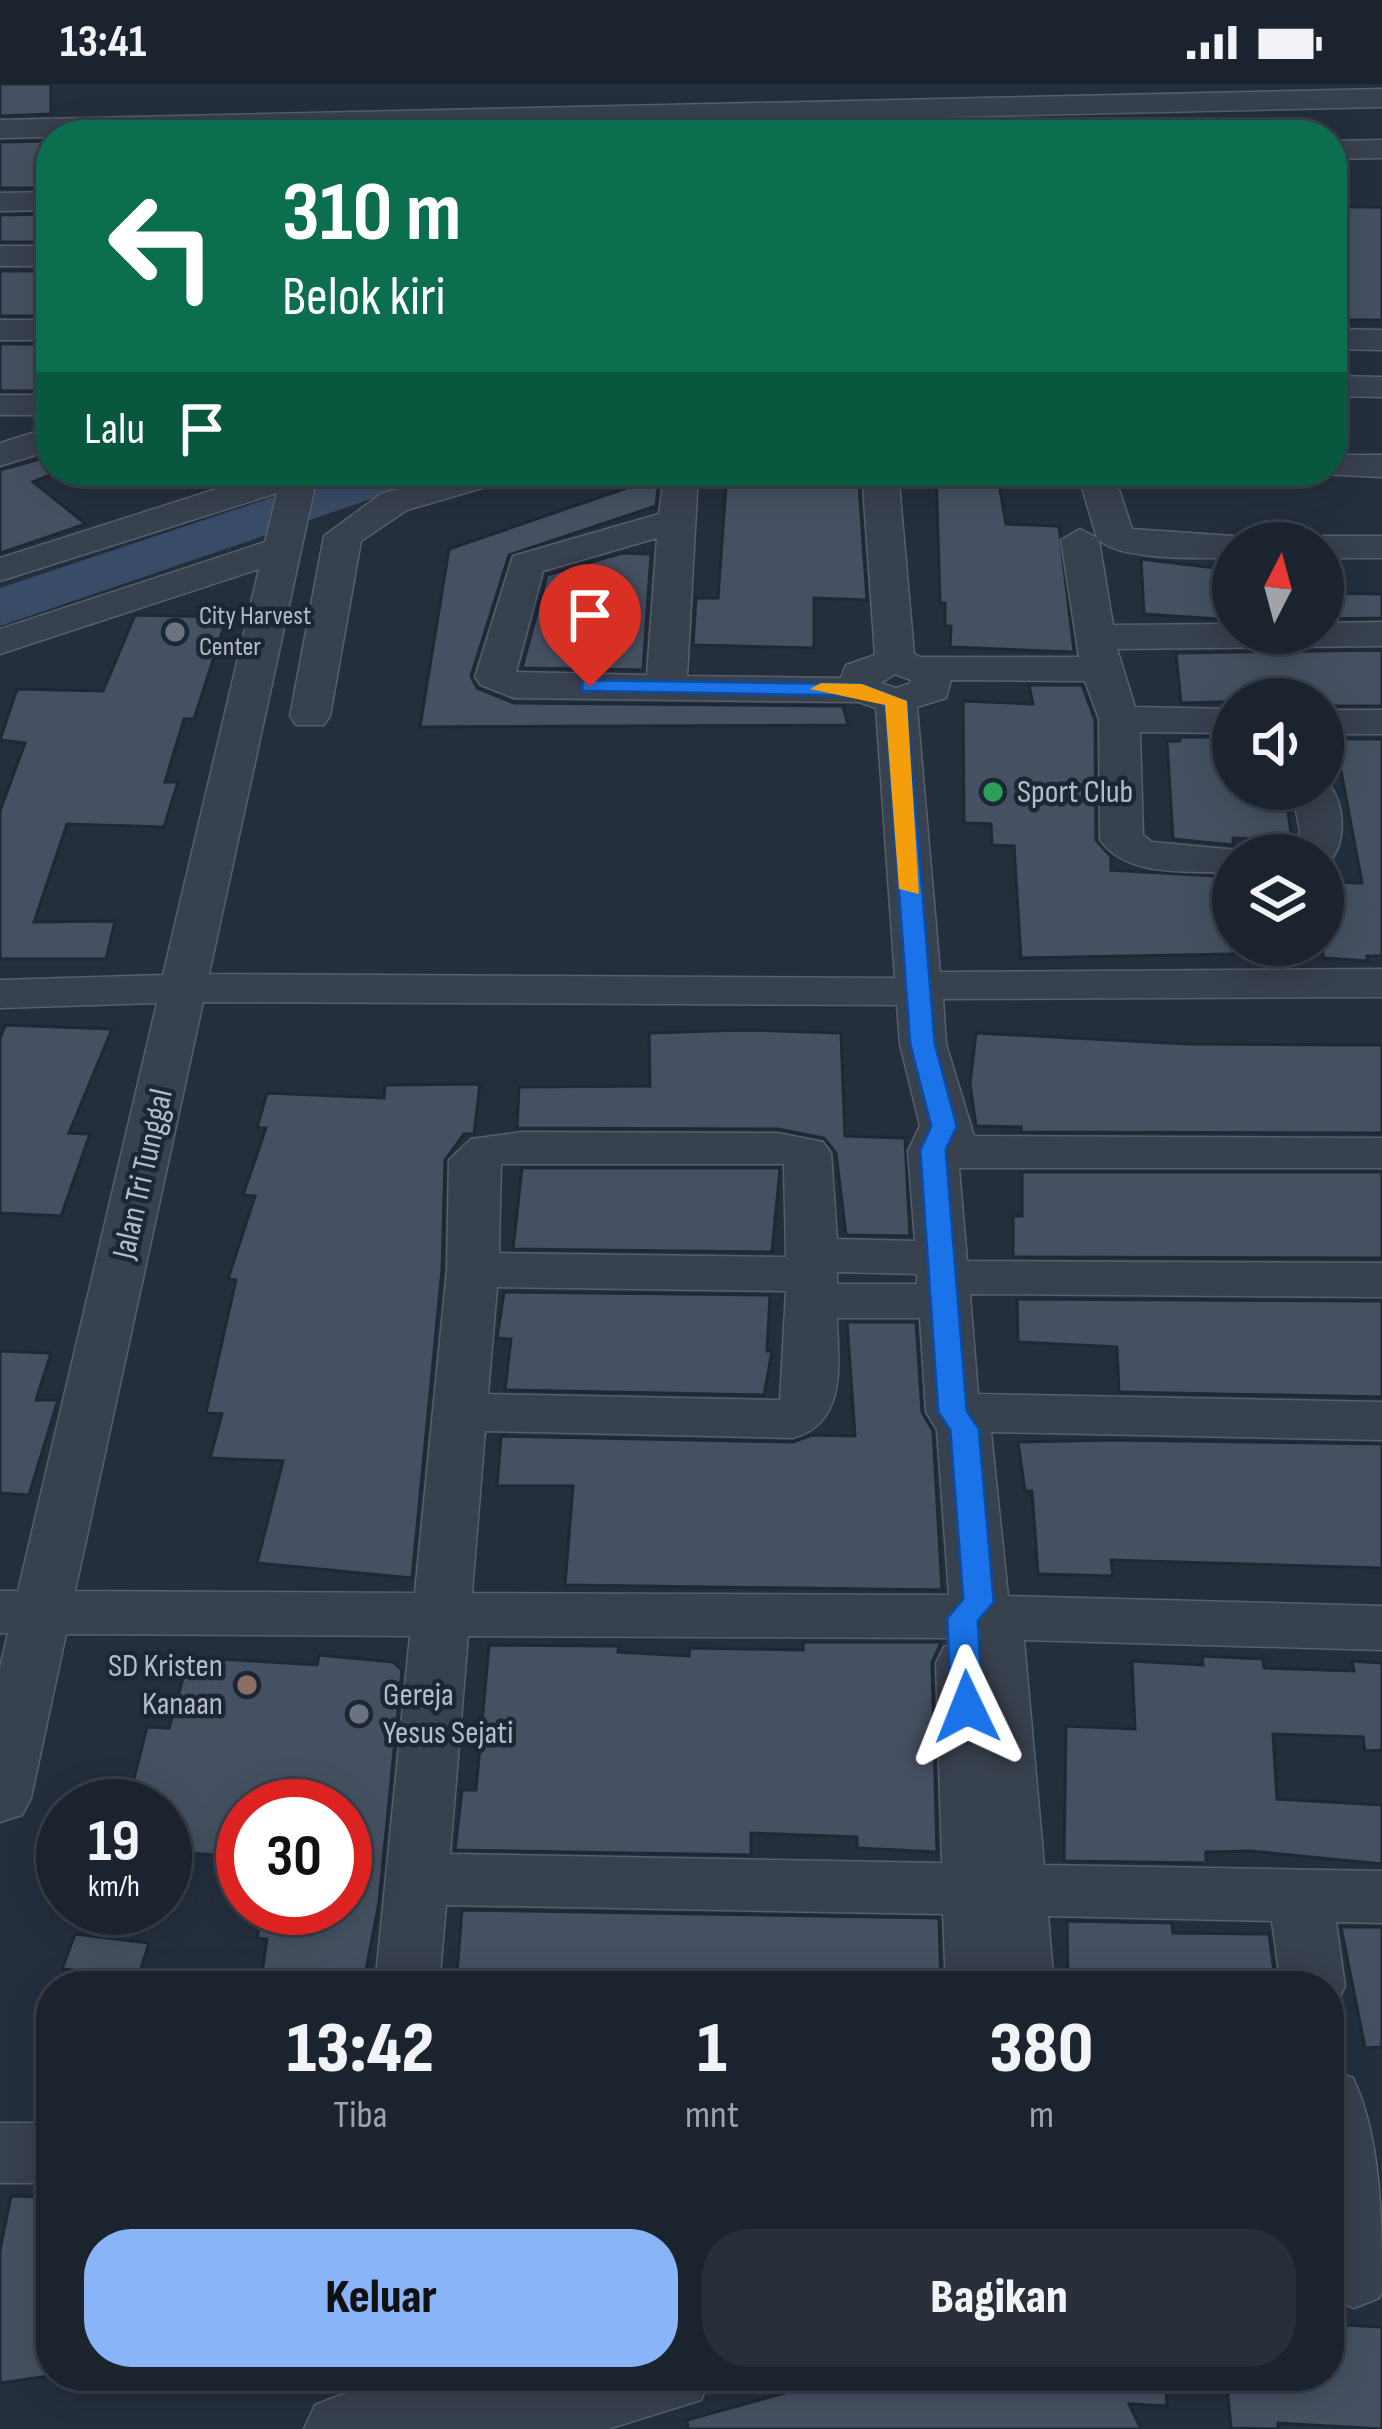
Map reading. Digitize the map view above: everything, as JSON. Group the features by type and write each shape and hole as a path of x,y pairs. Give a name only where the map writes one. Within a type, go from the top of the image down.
{"street":[{"path":"162,112 317,110 333,103 338,84"},
{"path":"365,84 372,120"},
{"path":"1051,120 1382,98"},
{"path":"1309,100 1346,118 1382,118"},
{"path":"0,126 36,126"},
{"path":"0,142 36,141"},
{"path":"1347,150 1382,149"},
{"path":"0,202 36,201"},
{"path":"0,256 36,256"},
{"path":"0,330 36,330"},
{"path":"1347,339 1382,340"},
{"path":"1347,386 1382,387"},
{"path":"4,405 36,405"},
{"path":"4,405 36,427"},
{"path":"0,455 36,443"},
{"path":"1347,466 1382,466"},
{"path":"0,570 267,486"},
{"name":"Jalan Tri Tunggal","path":"0,1798 21,1613 187,988 299,486"},
{"path":"310,716 343,536 394,502 449,486"},
{"path":"668,675 680,486"},
{"path":"881,486 918,997 946,1142 995,1890 1018,1971"},
{"path":"1099,486 1116,538 1212,547"},
{"path":"678,520 526,564 495,676 514,686 668,675 1106,679 1212,714"},
{"path":"1080,540 1106,679 1122,840 1141,854 1212,859"},
{"path":"1,644 284,541"},
{"path":"1344,547 1382,548"},
{"path":"1344,634 1382,634"},
{"path":"1106,679 1212,644"},
{"path":"1344,722 1382,722"},
{"path":"1303,998 1382,983"},
{"path":"0,994 187,988 1303,998 1382,1012"},
{"path":"946,1142 1382,1153"},
{"path":"408,1971 472,1270 474,1160 488,1150 522,1148 778,1148 806,1153 812,1183 811,1386 804,1410 793,1418 460,1412"},
{"path":"472,1270 953,1279 1382,1280"},
{"path":"965,1418 1382,1421"},
{"path":"21,1613 978,1612 1382,1628"},
{"path":"417,1879 1382,1898"},
{"path":"981,1971 995,1890"},
{"path":"1301,1896 1311,1971"},
{"path":"0,2152 36,2153"},
{"path":"1344,2201 1355,2277"},
{"path":"341,2429 598,2398 622,2391"}],"water":[{"path":"306,486 409,486 0,626 0,588"}],"building":[{"path":"0,84 51,84 51,114 0,116"},
{"path":"36,141 36,188 0,188 0,142"},
{"path":"1347,207 1382,207 1382,320 1347,320"},
{"path":"36,214 36,242 0,242 0,215"},
{"path":"0,271 36,271 36,316 0,316"},
{"path":"0,344 36,344 36,391 0,391"},
{"path":"36,460 36,486 86,524 0,553 0,470"},
{"path":"632,486 655,486 656,506 509,555 471,676 477,688 514,703 843,706 848,725 420,727 449,549"},
{"path":"726,486 859,486 867,600 814,598 814,648 693,645 696,598 718,598"},
{"path":"936,486 1000,486 1006,524 1059,526 1074,652 950,647 951,626 945,626 945,603 940,603"},
{"path":"622,553 651,554 643,670 522,668 547,575"},
{"path":"1141,559 1212,568 1212,619 1144,614"},
{"path":"1344,593 1382,594 1382,618 1344,619"},
{"path":"135,615 227,617 194,719 184,719 165,782 178,782 164,827 67,824 34,922 115,921 106,959 0,959 0,811 25,743 0,740 17,689 103,691"},
{"path":"1382,650 1382,706 1344,706 1344,678 1212,678 1212,702 1181,703 1176,653"},
{"path":"1029,685 1082,685 1095,720 1096,840 1111,857 1111,870 1212,876 1212,954 1021,958 1014,846 992,845 991,824 964,823 963,701 1033,704"},
{"path":"1180,737 1212,737 1212,810 1288,811 1291,834 1212,834 1212,843 1173,839 1167,741 1180,741"},
{"path":"1344,739 1382,739 1382,956 1367,956 1368,961 1344,959 1344,883 1362,883 1344,787"},
{"path":"5,1025 112,1029 69,1133 90,1134 61,1216 0,1213 0,1039"},
{"path":"649,1033 841,1033 845,1136 905,1138 910,1236 846,1235 836,1153 824,1138 778,1129 517,1128 519,1087 650,1086"},
{"path":"976,1033 1187,1044 1382,1045 1382,1133 1021,1132 1021,1127 976,1126 970,1084"},
{"path":"480,1084 474,1134 464,1134 445,1160 442,1270 412,1578 257,1563 283,1461 210,1458 222,1414 206,1413 236,1280 228,1279 255,1196 243,1195 266,1128 257,1128 267,1093 384,1098 385,1085"},
{"path":"522,1168 780,1168 772,1252 513,1249"},
{"path":"1022,1172 1382,1172 1382,1258 1013,1257 1013,1216 1022,1216"},
{"path":"504,1292 770,1295 767,1351 772,1351 764,1395 505,1390 511,1339 497,1338"},
{"path":"1017,1299 1382,1301 1382,1397 1119,1392 1117,1347 1018,1342"},
{"path":"847,1322 916,1322 922,1412 933,1431 942,1590 565,1585 573,1486 497,1486 501,1436 793,1442 812,1435 855,1436"},
{"path":"0,1351 51,1353 36,1400 58,1400 29,1495 0,1493"},
{"path":"1018,1442 1382,1444 1382,1568 1111,1560 1113,1576 1038,1574 1032,1491 1025,1491"},
{"path":"803,1642 941,1642 932,1663 937,1852 857,1848 857,1837 751,1833 751,1855 455,1850 462,1790 476,1790 489,1645 619,1646 618,1652 689,1656 690,1648 803,1650"},
{"path":"319,1655 393,1662 402,1670 379,1902 366,1971 262,1971 267,1939 257,1938 372,1935 372,1779 216,1779 216,1855 192,1854 192,1779 134,1779 147,1727 169,1728 189,1657 317,1665"},
{"path":"1202,1656 1263,1659 1264,1668 1354,1671 1352,1661 1382,1663 1382,1750 1365,1751 1363,1737 1273,1734 1277,1799 1382,1805 1382,1864 1251,1851 1206,1852 1206,1863 1064,1861 1066,1726 1135,1729 1132,1661 1203,1665"},
{"path":"462,1910 939,1918 941,1971 457,1971"},
{"path":"1067,1921 1172,1923 1173,1933 1269,1934 1274,1971 1068,1971"},
{"path":"1341,1927 1382,1927 1382,2047 1365,2048"},
{"path":"75,1935 149,1943 140,1971 62,1969"},
{"path":"11,2196 36,2197 36,2378 0,2383 0,2250"},
{"path":"1344,2325 1382,2327 1382,2429 1278,2423 1278,2429 1231,2428 1227,2391 1344,2391"},
{"path":"792,2391 1166,2391 1167,2406 1129,2404 1141,2429 688,2429 687,2420"}],"slow traffic":[{"path":"821,689 862,690 896,701 911,889"}],"place":[{"name":"City Harvest Center","path":"175,632"},
{"name":"Sport Club","path":"993,792"},
{"name":"SD Kristen Kanaan","path":"247,1685"},
{"name":"Gereja Yesus Sejati","path":"359,1714"}],"route":[{"path":"590,687 862,690 896,701 923,1044 944,1126 933,1150 952,1412 964,1429 978,1602 962,1618 967,1707"}]}
